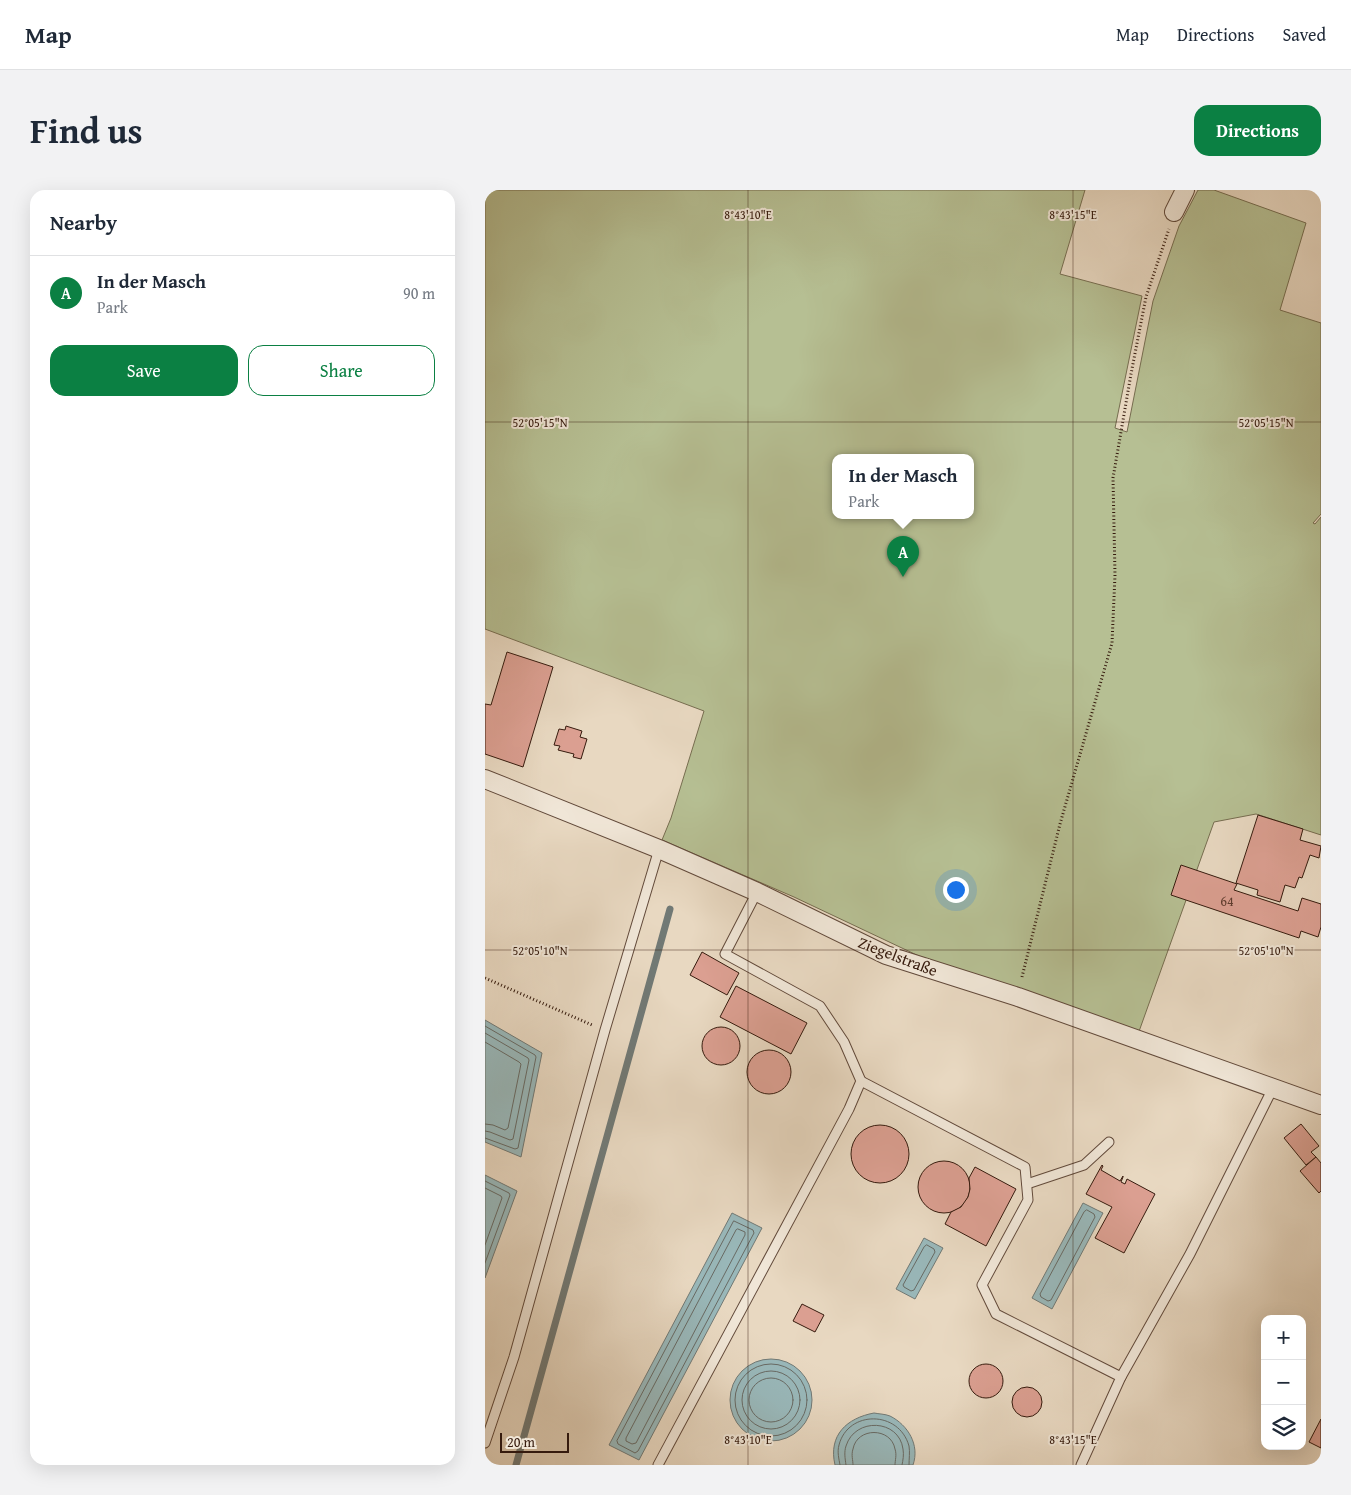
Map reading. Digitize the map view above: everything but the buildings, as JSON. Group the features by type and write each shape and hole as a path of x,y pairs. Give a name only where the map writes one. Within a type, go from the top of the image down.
{"street":[{"path":"1174,212 1185,190"},
{"name":"Ziegelstraße","path":"485,779 659,849 757,892 886,955 1018,997 1321,1105"}],"lane":[{"path":"485,1443 514,1357 605,1030 659,849"},
{"path":"757,892 725,954 819,1006 844,1042 861,1081 1025,1167 1028,1200 982,1285 996,1314 1121,1377"},
{"path":"658,1465 849,1110 861,1081"},
{"path":"1081,1465 1121,1377 1191,1254 1273,1088"},
{"path":"1027,1184 1084,1165 1109,1142"}],"path":[{"path":"1018,997 1060,824 1111,644 1115,575 1113,478 1146,297 1174,212"},
{"path":"485,978 605,1030"}],"green space":[{"path":"485,190 1085,190 1060,274 1142,296 1115,428 1127,432 1153,301 1179,226 1198,190 1214,190 1306,223 1280,310 1321,323 1321,514 1313,523 1315,524 1321,517 1321,835 1256,814 1214,822 1137,1037 940,966 794,897 662,840 671,818 704,711 485,629"}],"water":[{"path":"485,1020 542,1053 521,1157 485,1142"},
{"path":"485,1175 517,1191 485,1278"},
{"path":"1083,1203 1103,1213 1052,1309 1032,1298"},
{"path":"732,1213 762,1228 639,1460 609,1445"},
{"path":"924,1238 943,1248 915,1299 896,1289"},
{"path":"771,1359 787,1362 800,1371 809,1384 812,1400 809,1416 800,1429 787,1438 771,1441 755,1438 742,1429 733,1416 730,1400 733,1384 742,1371 755,1362"},
{"path":"874,1413 890,1416 907,1430 914,1443 915,1458 913,1465 835,1465 834,1445 842,1430 856,1419"}],"waterway":[{"path":"516,1465 670,909"}],"place":[{"name":"In der Masch","path":"903,577"}]}
